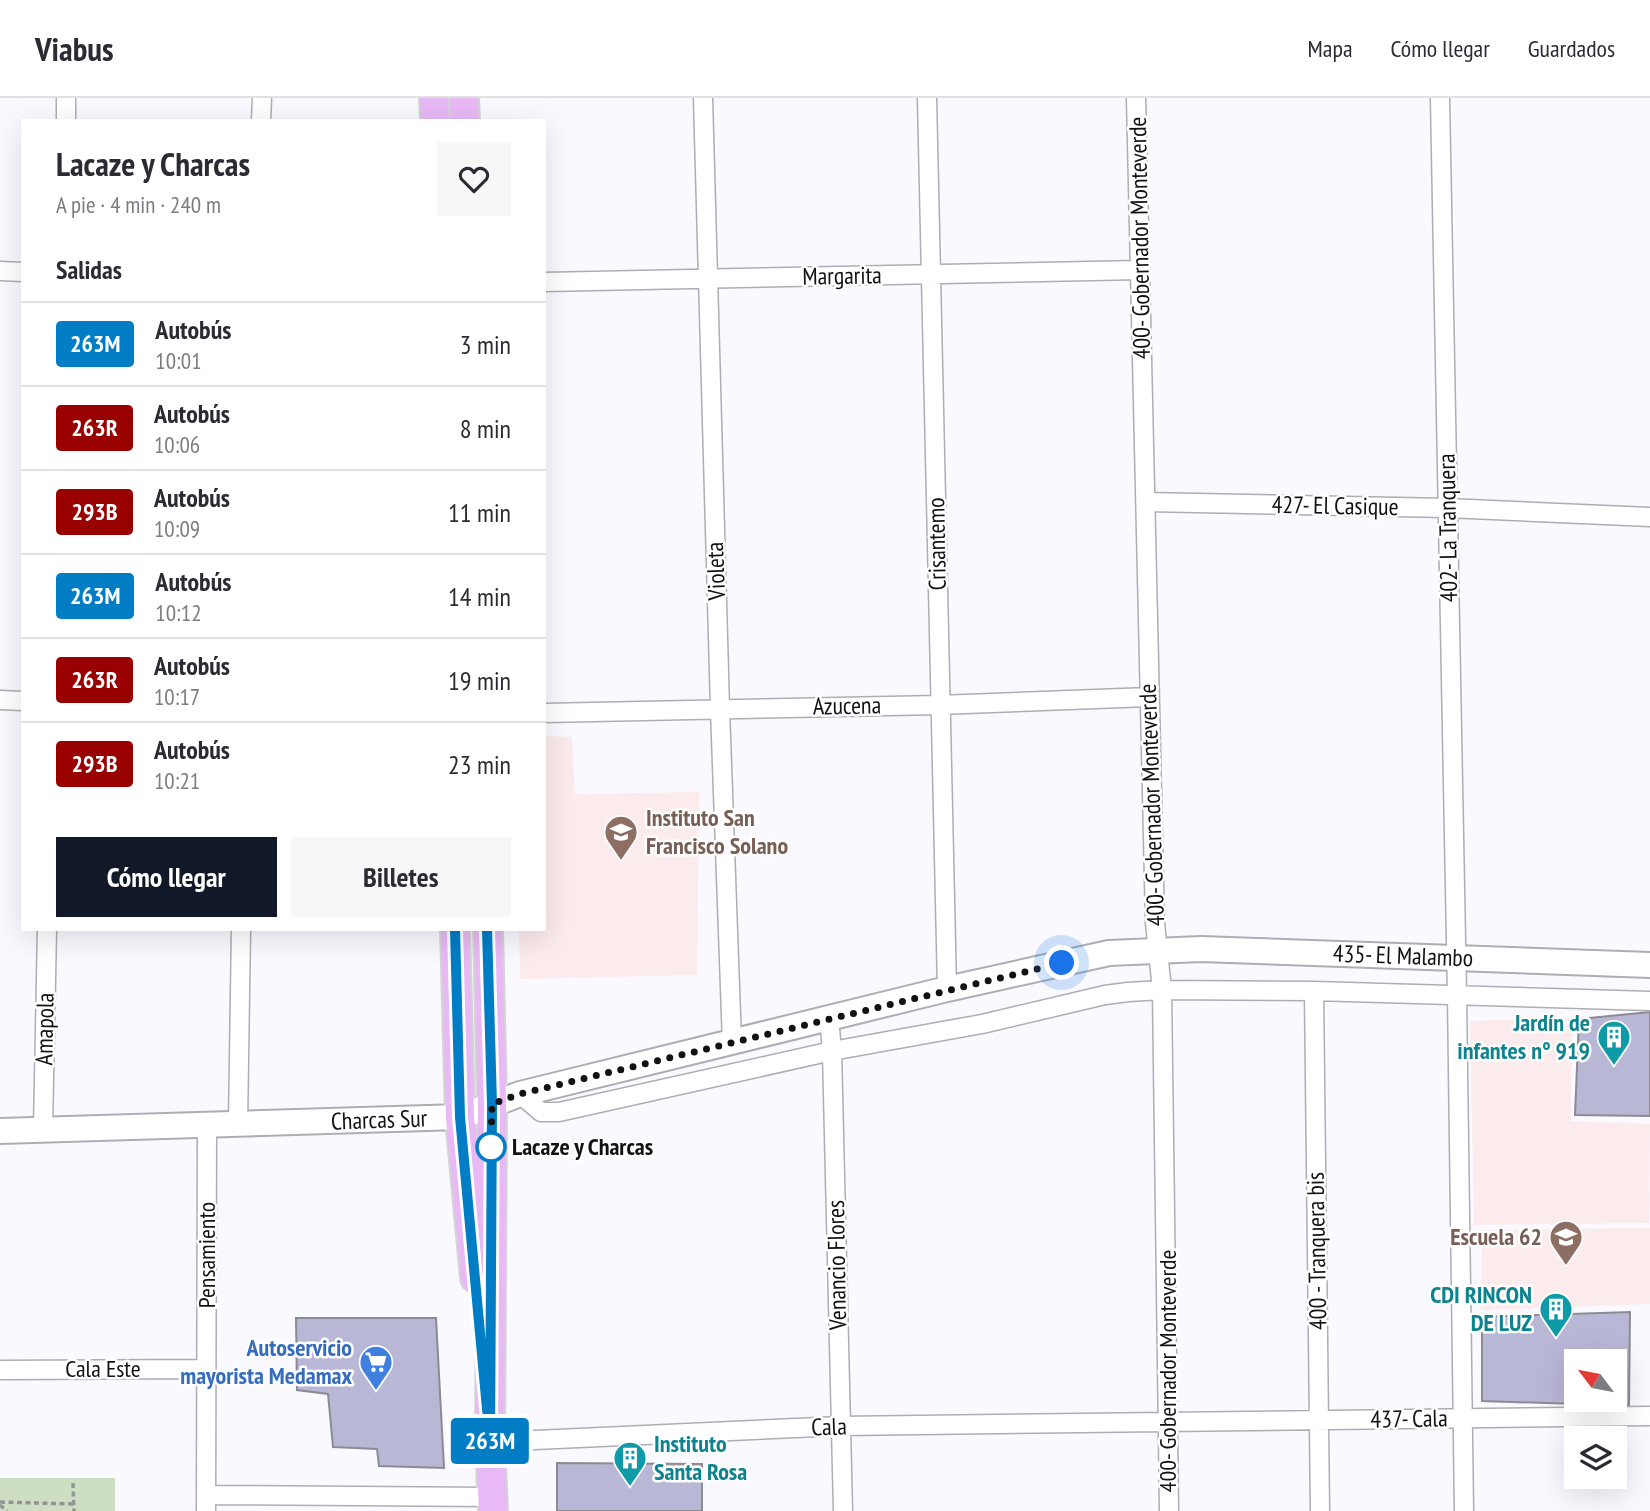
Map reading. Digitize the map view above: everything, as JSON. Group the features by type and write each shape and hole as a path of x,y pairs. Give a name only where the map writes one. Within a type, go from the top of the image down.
{"main road":[{"path":"434,98 435,119"},
{"path":"464,98 465,119"},
{"path":"455,931 460,1117 490,1441"},
{"path":"488,931 492,1104 492,1504"},
{"name":"435- El Malambo","path":"1157,950 1650,965"},
{"name":"Charcas Sur","path":"0,1130 460,1117 520,1094 947,989 1086,957 1157,950"}],"street":[{"path":"66,98 66,119"},
{"path":"261,119 262,98"},
{"name":"Violeta","path":"703,98 732,1043"},
{"name":"Crisantemo","path":"927,98 947,989"},
{"name":"400- Gobernador Monteverde","path":"1136,98 1149,697 1157,950 1162,990 1169,1511"},
{"name":"402- La Tranquera","path":"1440,98 1457,995"},
{"path":"0,271 21,272"},
{"name":"Margarita","path":"546,282 1140,271"},
{"name":"427- El Casique","path":"1146,502 1447,508 1650,517"},
{"name":"Azucena","path":"546,713 939,705 1149,697"},
{"path":"0,700 21,701"},
{"name":"Amapola","path":"43,1129 47,931"},
{"path":"238,1124 241,931"},
{"path":"520,1094 541,1112 559,1112 832,1051 970,1027 1105,995 1162,990 1314,990 1650,1001"},
{"name":"400 - Tranquera bis","path":"1314,990 1320,1511"},
{"path":"1457,995 1464,1511"},
{"name":"Venancio Flores","path":"829,1018 843,1511"},
{"name":"Pensamiento","path":"206,1503 207,1125"},
{"name":"Cala Este","path":"0,1370 206,1369"},
{"name":"437- Cala","path":"1168,1423 1650,1416"},
{"name":"Cala","path":"490,1441 841,1426 1168,1423"},
{"path":"206,1503 492,1504"}],"path":[{"path":"74,1483 74,1511"},
{"path":"0,1504 74,1504"},
{"path":"0,1504 7,1511"}],"shaded area":[{"name":"Instituto San Francisco Solano","path":"546,736 572,737 575,794 699,792 697,975 520,979 519,931 546,931"},
{"path":"1572,1018 1571,1121 1650,1124 1649,1223 1474,1225 1470,1021"},
{"name":"Escuela 62","path":"1650,1228 1650,1304 1481,1310 1482,1230"}],"green space":[{"path":"0,1478 115,1478 115,1511 0,1511"}],"building":[{"name":"Jardín de infantes n° 919","path":"1650,1012 1650,1116 1575,1115 1579,1019"},
{"name":"CDI RINCON DE LUZ","path":"1630,1312 1629,1405 1628,1349 1564,1349 1564,1404 1482,1401 1482,1317"},
{"name":"Autoservicio mayorista Medamax","path":"296,1318 436,1318 444,1468 379,1466 377,1449 333,1447 328,1394 297,1390"},
{"name":"Instituto Santa Rosa","path":"557,1463 702,1464 702,1511 557,1511"}],"bus line":[{"name":"263M","path":"455,931 460,1117 490,1441 492,1104 487,931"}],"place":[{"name":"Instituto San Francisco Solano","path":"621,862"},
{"name":"Jardín de infantes n° 919","path":"1614,1067"},
{"name":"Lacaze y Charcas","path":"491,1147"},
{"name":"Escuela 62","path":"1566,1267"},
{"name":"CDI RINCON DE LUZ","path":"1556,1339"},
{"name":"Autoservicio mayorista Medamax","path":"376,1392"},
{"name":"Instituto Santa Rosa","path":"630,1488"}],"route":[{"path":"491,1147 492,1104 520,1094 1062,963"}]}
